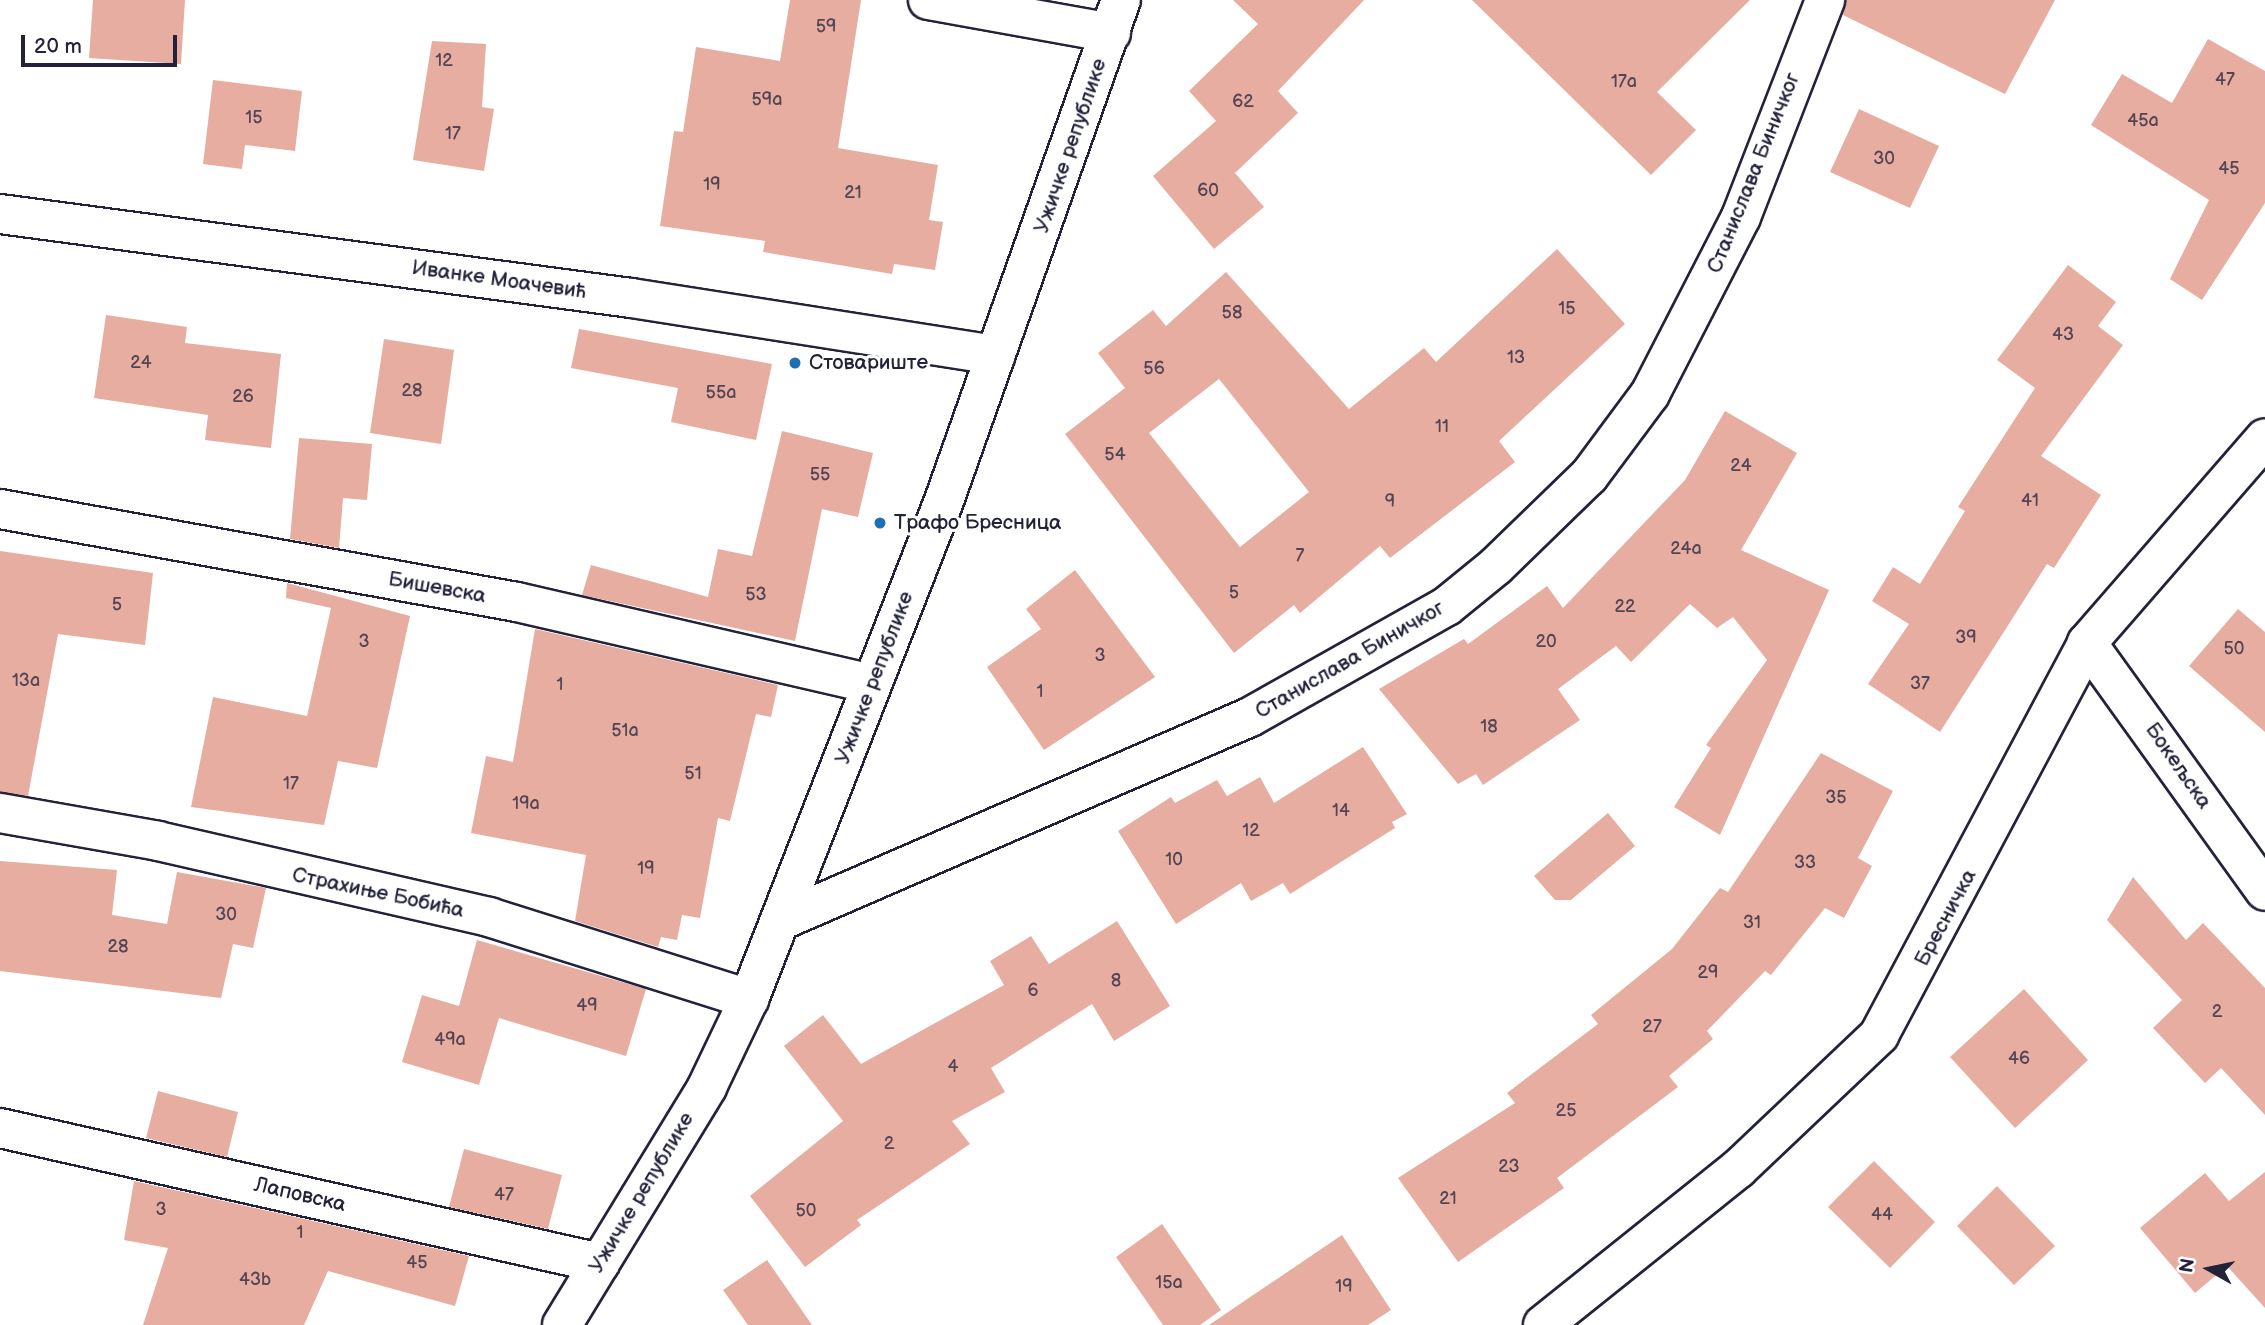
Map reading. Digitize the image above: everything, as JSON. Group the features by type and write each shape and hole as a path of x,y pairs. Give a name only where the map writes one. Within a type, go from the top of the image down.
{"street":[{"path":"928,0 1116,16"},
{"name":"Станислава Биничког","path":"780,921 1250,717 1447,606 1496,566 1589,477 1650,394 1741,217 1825,0"},
{"name":"Ужичке републике","path":"562,1325 707,1087 749,999 996,355 1116,16"},
{"name":"Иванке Моачевић","path":"0,214 631,298 996,355"},
{"name":"Бресничка","path":"1543,1325 1738,1169 1879,1035 2087,643 2265,438"},
{"name":"Бишевска","path":"0,509 517,602 871,684"},
{"name":"Бокељска","path":"2087,643 2265,891"},
{"name":"Страхиње Бобића","path":"0,813 158,841 489,917 749,999"},
{"name":"Лаповска","path":"0,1128 600,1263"}],"building":[{"path":"93,0 185,0 181,64 89,58"},
{"path":"790,0 861,0 838,148 938,165 929,220 943,222 935,270 894,264 892,274 763,252 765,241 660,226 674,131 683,132 696,47 780,61"},
{"path":"1233,0 1364,0 1278,91 1298,113 1235,173 1264,207 1214,249 1153,176 1216,121 1189,91 1258,24"},
{"path":"1472,0 1750,0 1657,92 1696,130 1651,175"},
{"path":"1846,0 2055,0 2005,94 1843,15"},
{"path":"2208,39 2265,71 2265,203 2202,300 2170,279 2209,200 2091,125 2122,74 2172,103"},
{"path":"432,41 486,44 482,107 494,109 484,171 413,160"},
{"path":"213,80 302,91 295,151 245,145 242,169 203,164"},
{"path":"1859,109 1939,146 1910,208 1830,172"},
{"path":"1557,249 1625,324 1499,441 1515,462 1390,558 1380,546 1300,613 1294,605 1234,653 1065,434 1125,388 1098,353 1153,310 1166,326 1226,272 1349,409 1424,348 1436,362","holes":["1219,379 1309,492 1240,547 1149,433"]},
{"path":"2068,265 2116,302 2098,326 2123,345 2041,456 2101,495 2054,568 2047,564 1940,732 1868,684 1909,624 1872,601 1893,567 1920,584 1965,511 1958,507 2035,388 1997,360"},
{"path":"106,315 187,327 185,343 281,354 271,448 205,440 208,415 94,398"},
{"path":"579,329 772,364 756,440 671,422 678,388 571,368"},
{"path":"384,339 454,350 441,444 370,433"},
{"path":"1725,411 1797,453 1741,550 1829,590 1720,835 1674,807 1711,748 1706,745 1767,660 1733,617 1717,628 1690,604 1631,662 1616,646 1558,689 1580,720 1483,785 1476,774 1458,784 1379,689 1464,639 1468,644 1547,586 1563,608 1685,480"},
{"path":"782,431 873,453 858,517 822,509 795,641 582,595 591,565 708,597 718,549 752,556"},
{"path":"299,438 372,444 367,500 343,498 339,548 290,539"},
{"path":"0,551 153,573 145,645 58,634 28,796 0,792"},
{"path":"1075,570 1155,677 1044,750 987,667 1041,629 1026,609"},
{"path":"287,583 410,616 377,768 338,761 324,825 191,807 213,697 307,716 331,608 286,598"},
{"path":"2238,609 2265,632 2265,732 2189,666"},
{"path":"535,629 778,685 771,717 756,714 730,821 718,818 700,918 682,915 677,940 661,937 658,947 575,921 586,855 471,833 486,756 513,762"},
{"path":"1363,747 1407,814 1392,822 1395,828 1290,894 1283,883 1251,901 1241,883 1176,924 1118,831 1171,797 1175,803 1217,780 1227,796 1260,777 1274,803"},
{"path":"1821,753 1893,791 1858,858 1872,866 1844,918 1825,908 1771,975 1765,971 1707,1031 1713,1039 1669,1076 1678,1087 1557,1178 1564,1188 1458,1262 1398,1178 1515,1103 1507,1093 1598,1024 1591,1015 1672,949 1720,888 1728,892"},
{"path":"1608,813 1635,846 1571,900 1555,900 1534,876"},
{"path":"0,861 117,870 112,915 167,924 177,872 266,888 253,948 233,944 221,998 0,971"},
{"path":"2133,877 2186,940 2203,923 2265,988 2265,1115 2221,1068 2205,1083 2153,1028 2182,1000 2107,920"},
{"path":"1117,921 1170,1006 1114,1041 1092,1004 991,1068 1005,1092 952,1121 970,1144 857,1220 861,1225 805,1267 750,1196 843,1121 784,1046 823,1015 861,1064 1004,985 990,961 1031,936 1049,964"},
{"path":"477,940 646,989 626,1056 499,1018 479,1085 402,1062 422,995 459,1006"},
{"path":"2024,989 2088,1060 2015,1128 1950,1057"},
{"path":"158,1091 238,1112 227,1157 146,1138"},
{"path":"464,1149 562,1175 548,1229 449,1207"},
{"path":"1874,1161 1935,1222 1890,1268 1828,1207"},
{"path":"2265,1172 2265,1308 2227,1266 2195,1293 2140,1228 2205,1173 2229,1201"},
{"path":"134,1181 469,1256 455,1306 328,1271 304,1325 143,1325 168,1248 124,1240"},
{"path":"1997,1186 2055,1246 2014,1285 1957,1226"},
{"path":"1162,1224 1221,1310 1200,1325 1163,1325 1116,1257"},
{"path":"1342,1235 1391,1310 1368,1325 1209,1325"},
{"path":"767,1260 812,1325 748,1325 723,1290"}],"place":[{"name":"Стовариште","path":"795,363"},
{"name":"Трафо Бресница","path":"880,523"}]}
